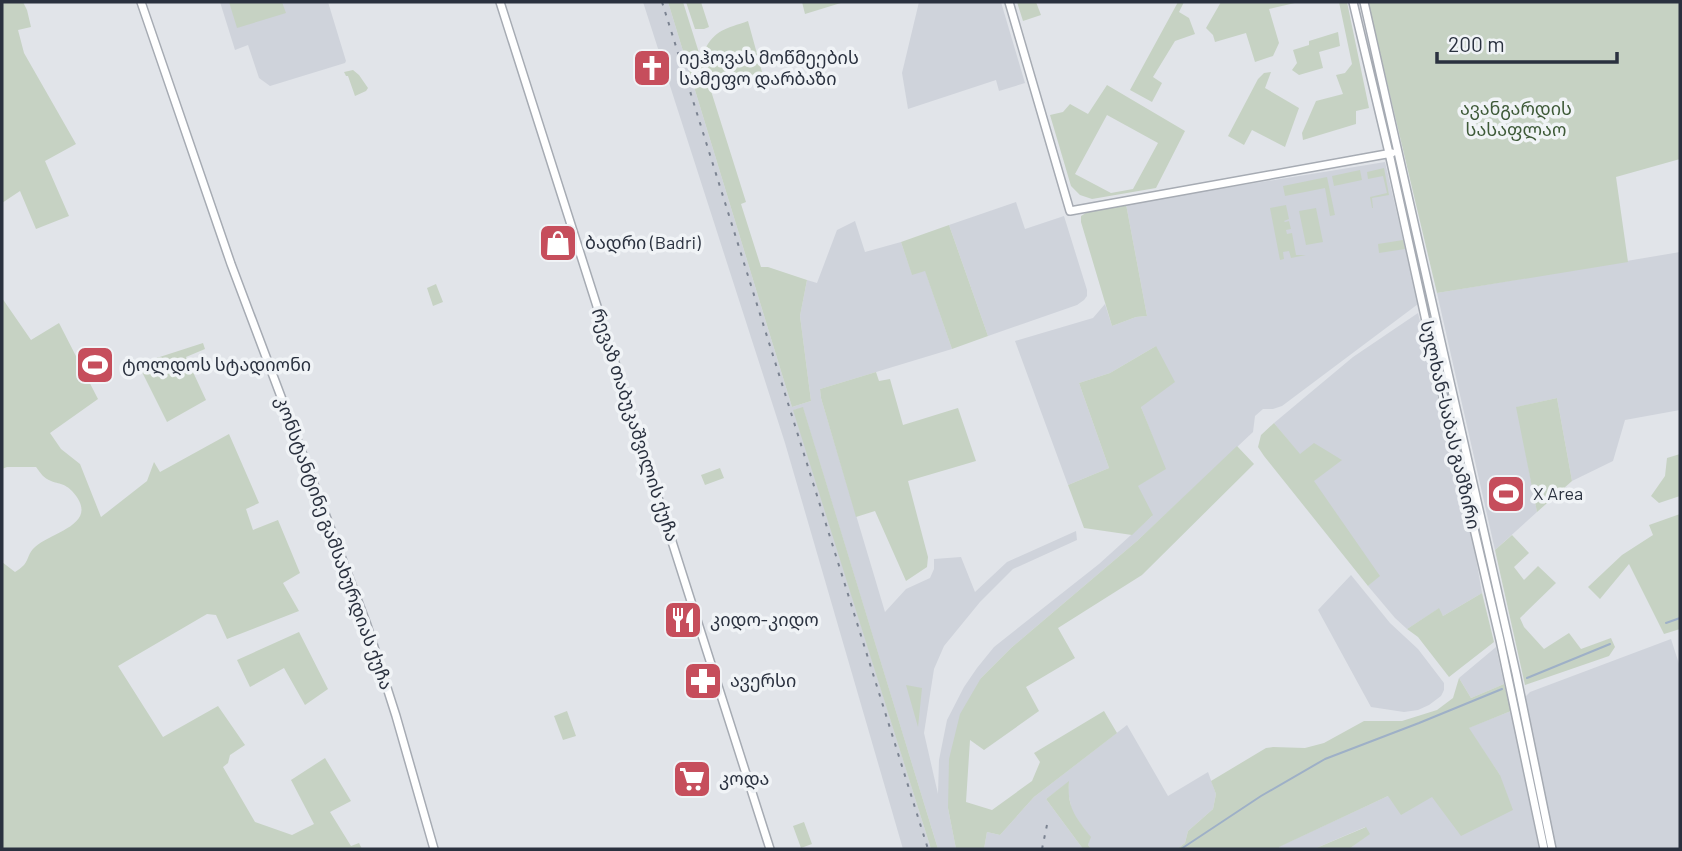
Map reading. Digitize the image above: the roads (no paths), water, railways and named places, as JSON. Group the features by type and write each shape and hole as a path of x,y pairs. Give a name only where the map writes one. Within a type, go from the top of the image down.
{"main road":[{"name":"კონსტანტინე გამსახურდიას ქუჩა","path":"141,2 231,264 367,625 434,849"},
{"name":"რევაზ თაბუკაშვილის ქუჩა","path":"500,2 770,849"},
{"path":"1009,2 1070,211 1399,151"},
{"name":"სულხან-საბას გამზირი","path":"1353,2 1430,341 1552,849"},
{"name":"სულხან-საბას გამზირი","path":"1364,2 1482,528 1512,675"},
{"name":"სულხან-საბას გამზირი","path":"1516,692 1544,849"}],"waterway":[{"path":"1666,623 1680,618"},
{"path":"1527,678 1610,644"},
{"path":"1181,849 1261,796 1325,759 1502,689"}],"railway":[{"path":"662,2 928,849"},
{"path":"1042,849 1048,820"}],"place":[{"name":"იეჰოვას მოწმეების სამეფო დარბაზი","path":"652,68"},
{"name":"ბადრი (Badri)","path":"558,243"},
{"name":"ტოლდოს სტადიონი","path":"95,365"},
{"name":"X Area","path":"1506,494"},
{"name":"კიდო-კიდო","path":"683,620"},
{"name":"ავერსი","path":"703,681"},
{"name":"კოდა","path":"692,779"}],"park label":[{"name":"ავანგარდის სასაფლაო","path":"1516,119"}]}
